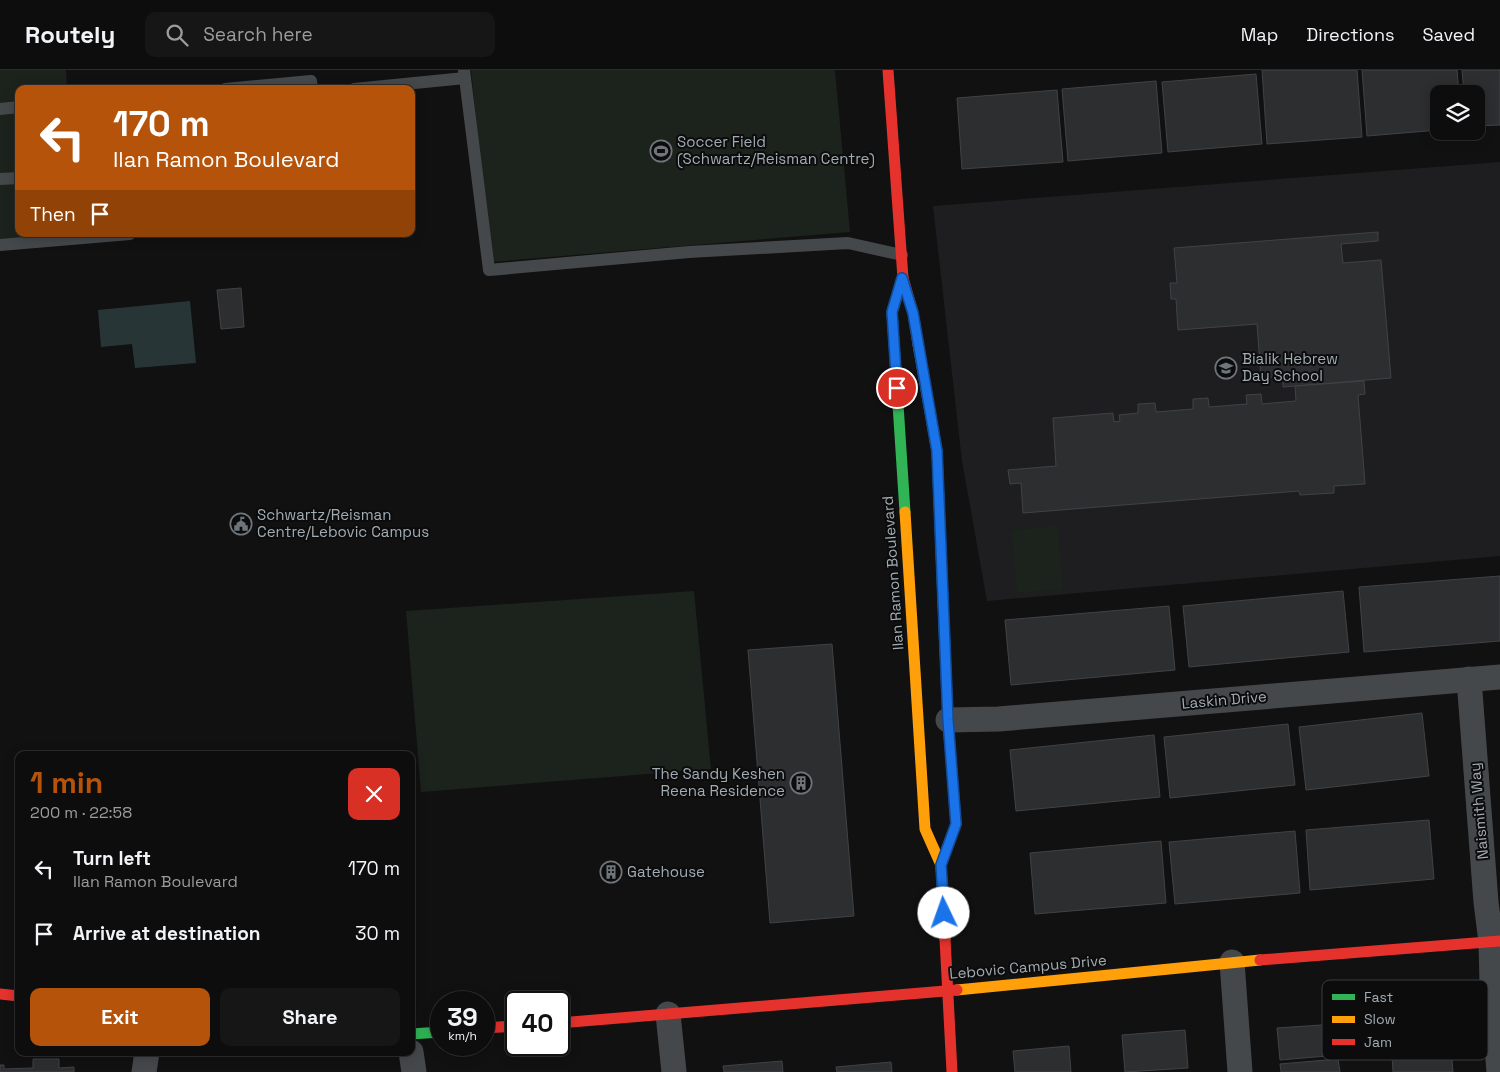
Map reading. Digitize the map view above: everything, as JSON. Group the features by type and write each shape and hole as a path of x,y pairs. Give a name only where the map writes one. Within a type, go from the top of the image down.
{"street":[{"name":"Ilan Ramon Boulevard","path":"888,70 902,255 902,278 892,312 908,569 925,829 941,865 952,1072"},
{"name":"Ilan Ramon Boulevard","path":"902,278 913,313 937,451 948,720 956,824 941,865"},
{"name":"Laskin Drive","path":"948,720 999,719 1500,677"},
{"name":"Naismith Way","path":"1468,680 1486,902 1496,941 1492,984 1499,1072"},
{"name":"Lebovic Campus Drive","path":"570,1022 948,990 1232,962 1496,941"},
{"path":"1232,962 1240,1072"},
{"path":"0,994 15,996"},
{"path":"668,1014 674,1072"},
{"path":"415,1034 430,1033"},
{"path":"144,1072 146,1056"},
{"path":"412,1056 414,1072"}],"lane":[{"path":"384,85 465,74 489,270 689,252 848,243 902,255"},
{"path":"268,85 311,81 312,85"},
{"path":"0,109 15,108"},
{"path":"0,179 15,178"},
{"path":"0,245 95,237"}],"shaded area":[{"path":"0,70 66,70 67,85 15,85 15,237 47,237 0,243"},
{"name":"Soccer Field (Schwartz/Reisman Centre)","path":"471,70 835,70 850,232 491,262"},
{"name":"Bialik Hebrew Day School","path":"1500,162 1500,556 987,601 962,461 933,206"},
{"path":"190,301 196,363 135,368 132,344 101,347 98,310"},
{"path":"1058,526 1063,589 1017,593 1011,530"},
{"path":"694,591 711,769 421,792 406,611"}],"building":[{"path":"1262,70 1357,70 1362,137 1267,144"},
{"path":"1362,70 1457,70 1458,85 1430,85 1430,131 1367,136"},
{"path":"1462,70 1500,70 1500,125 1485,126 1485,85 1463,85"},
{"path":"1256,74 1262,144 1168,152 1162,82"},
{"path":"1156,81 1162,153 1068,161 1062,89"},
{"path":"1057,90 1063,162 962,169 957,98"},
{"path":"1378,232 1378,241 1341,244 1343,263 1381,260 1391,378 1283,387 1283,376 1261,378 1257,324 1178,330 1176,299 1171,299 1170,283 1177,283 1174,248"},
{"path":"241,288 244,327 221,329 217,290"},
{"path":"1364,381 1365,394 1358,395 1365,484 1334,486 1334,493 1300,495 1299,491 1023,513 1021,483 1010,484 1008,470 1056,466 1053,418 1113,413 1114,422 1120,421 1119,415 1138,413 1138,404 1155,403 1156,412 1193,409 1193,399 1208,398 1209,407 1247,404 1246,395 1261,394 1262,404 1296,401 1295,386"},
{"path":"1500,576 1500,641 1364,652 1359,587"},
{"path":"1343,591 1349,652 1189,667 1183,606"},
{"path":"1169,606 1175,670 1011,685 1005,620"},
{"name":"The Sandy Keshen Reena Residence","path":"832,644 854,916 770,923 748,650"},
{"path":"1422,713 1429,776 1306,790 1299,727"},
{"path":"1288,724 1295,785 1170,798 1164,737"},
{"path":"1154,735 1160,797 1016,811 1010,750"},
{"path":"1429,820 1434,879 1310,890 1306,830"},
{"path":"1295,831 1300,893 1175,904 1169,842"},
{"path":"1161,841 1166,903 1035,914 1030,853"},
{"name":"Gatehouse","path":"607,867 614,867 615,877 608,877"},
{"path":"1322,1025 1322,1056 1280,1060 1277,1028"},
{"path":"1185,1030 1188,1068 1125,1072 1122,1035"},
{"path":"1069,1046 1071,1072 1015,1072 1013,1051"},
{"path":"33,1059 59,1059 59,1068 74,1067 74,1072 0,1072 0,1065 4,1065 4,1069 33,1068"},
{"path":"1338,1060 1340,1072 1281,1072 1280,1064"},
{"path":"1392,1060 1452,1060 1453,1072 1393,1072"},
{"path":"782,1061 783,1072 724,1072 723,1066"},
{"path":"891,1062 892,1072 837,1072 836,1067"}],"traffic: fast":[{"path":"903,278 892,312 905,512"},
{"path":"918,344 937,451 945,650"},
{"path":"415,1034 430,1033"}],"traffic: slow":[{"path":"905,512 925,829 941,865 945,939"},
{"path":"957,990 1260,960"}],"traffic: jam":[{"path":"888,70 903,278 913,313 918,344"},
{"path":"941,865 956,824 945,650"},
{"path":"945,939 952,1072"},
{"path":"1260,960 1500,941"},
{"path":"570,1022 957,990"},
{"path":"0,994 15,996"},
{"path":"495,1027 505,1027"}],"place":[{"name":"Soccer Field (Schwartz/Reisman Centre)","path":"661,151"},
{"name":"Bialik Hebrew Day School","path":"1226,368"},
{"name":"Schwartz/Reisman Centre/Lebovic Campus","path":"241,524"},
{"name":"The Sandy Keshen Reena Residence","path":"801,783"},
{"name":"Gatehouse","path":"611,872"}],"route":[{"path":"897,388 892,312 902,278 913,313 937,451 948,720 956,824 941,865 944,913"}]}
